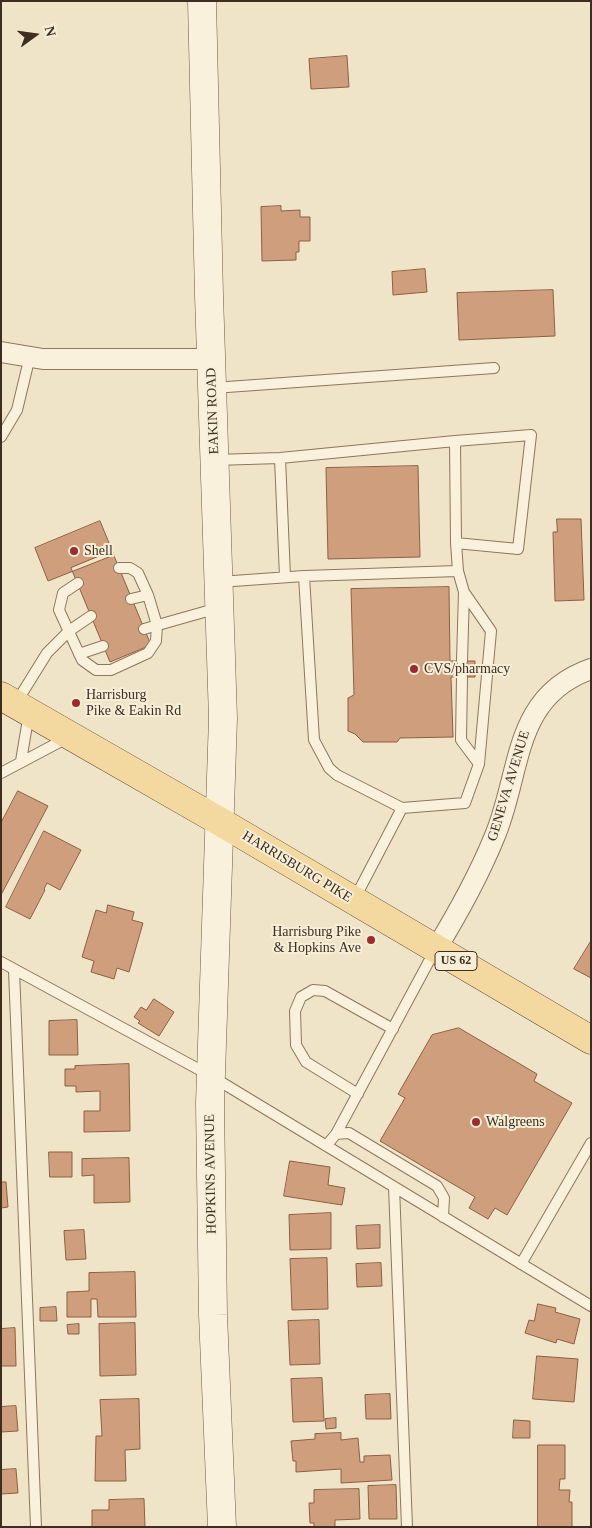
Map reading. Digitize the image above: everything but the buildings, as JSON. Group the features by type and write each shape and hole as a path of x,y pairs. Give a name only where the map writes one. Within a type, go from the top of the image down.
{"main road":[{"name":"HARRISBURG PIKE","path":"15,704 219,821 591,1040"}],"street":[{"name":"EAKIN ROAD","path":"202,1 223,718 219,821"},
{"path":"1,352 43,359 211,359"},
{"name":"GENEVA AVENUE","path":"436,949 462,907 495,837 520,745 536,711 554,689 574,675 591,669"},
{"name":"HOPKINS AVENUE","path":"219,821 211,1076 213,1314 222,1527"}],"lane":[{"path":"1,437 17,410 30,356"},
{"path":"212,388 494,368"},
{"path":"214,460 280,458 531,435 518,549 456,543"},
{"path":"455,441 456,543 458,571 464,592 462,661"},
{"path":"280,458 285,577"},
{"path":"78,584 63,593 59,610 82,660 96,670 111,670 148,653 156,641 157,625 148,595 138,573 130,568 119,568"},
{"path":"144,629 157,625 218,595 285,577 458,571"},
{"path":"304,576 314,740 329,768 337,775 402,808 465,803 479,764 491,631 464,592"},
{"path":"131,599 148,595"},
{"path":"21,762 15,704 47,653 69,631 91,616"},
{"path":"79,654 103,646"},
{"path":"462,677 461,740 479,764"},
{"path":"1,773 71,736"},
{"path":"354,901 402,808"},
{"path":"326,1146 336,1134 436,949"},
{"path":"1,962 211,1076 591,1306"},
{"path":"14,970 36,1527"},
{"path":"358,1094 306,1062 296,1045 295,1011 301,997 313,990 325,991 393,1029"},
{"path":"336,1134 349,1133 436,1186 444,1198 443,1217"},
{"path":"521,1264 591,1143"},
{"path":"394,1187 407,1527"}],"place":[{"name":"Shell","path":"74,551"},
{"name":"CVS/pharmacy","path":"414,669"},
{"name":"Harrisburg Pike & Eakin Rd","path":"76,703"},
{"name":"Harrisburg Pike & Hopkins Ave","path":"371,940"},
{"name":"Walgreens","path":"476,1122"}]}
